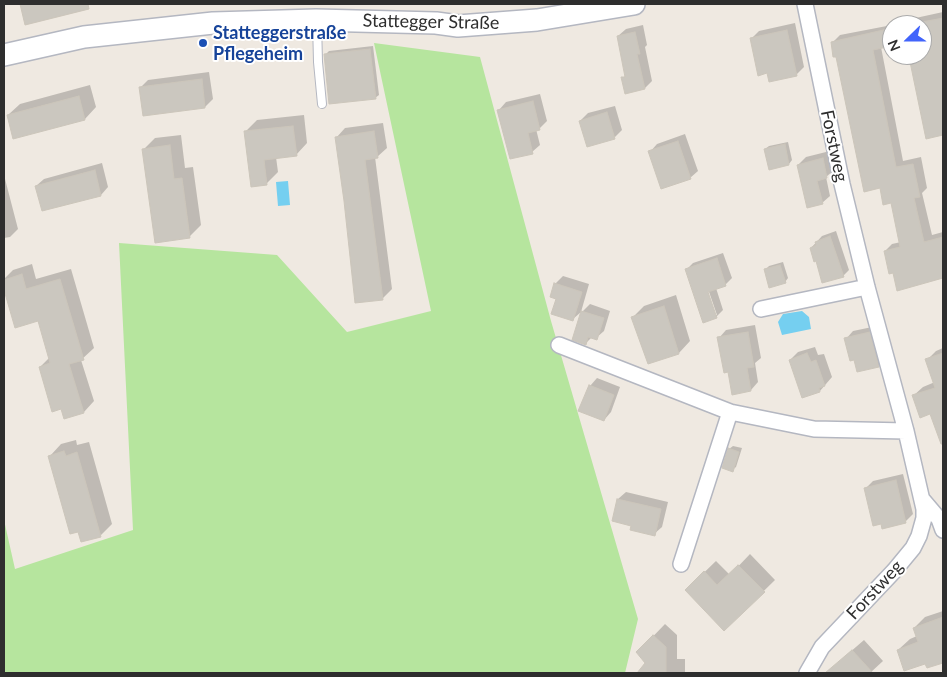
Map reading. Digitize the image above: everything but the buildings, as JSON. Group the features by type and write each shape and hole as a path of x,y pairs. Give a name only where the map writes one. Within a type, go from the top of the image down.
{"main road":[{"name":"Stattegger Straße","path":"4,55 84,37 213,23 316,20 436,23 458,26 537,20 591,7 634,4"}],"street":[{"name":"Forstweg","path":"805,4 842,184 867,287 906,431 922,499 924,518 919,536 913,548 822,648 807,673"},
{"path":"760,309 867,287"},
{"path":"559,345 730,412 814,429 906,431"},
{"path":"681,564 730,412"},
{"name":"Forstweg","path":"922,499 939,519 943,530"}],"lane":[{"path":"316,20 322,104"}],"green space":[{"path":"374,43 480,57 551,321 638,619 625,673 4,673 4,520 15,569 133,530 119,243 277,255 347,332 431,311"}],"water":[{"path":"288,181 290,205 278,206 276,182"},
{"path":"802,311 809,317 811,329 782,335 778,322 783,314"}],"place":[{"name":"Statteggerstraße Pflegeheim","path":"203,43"}]}
